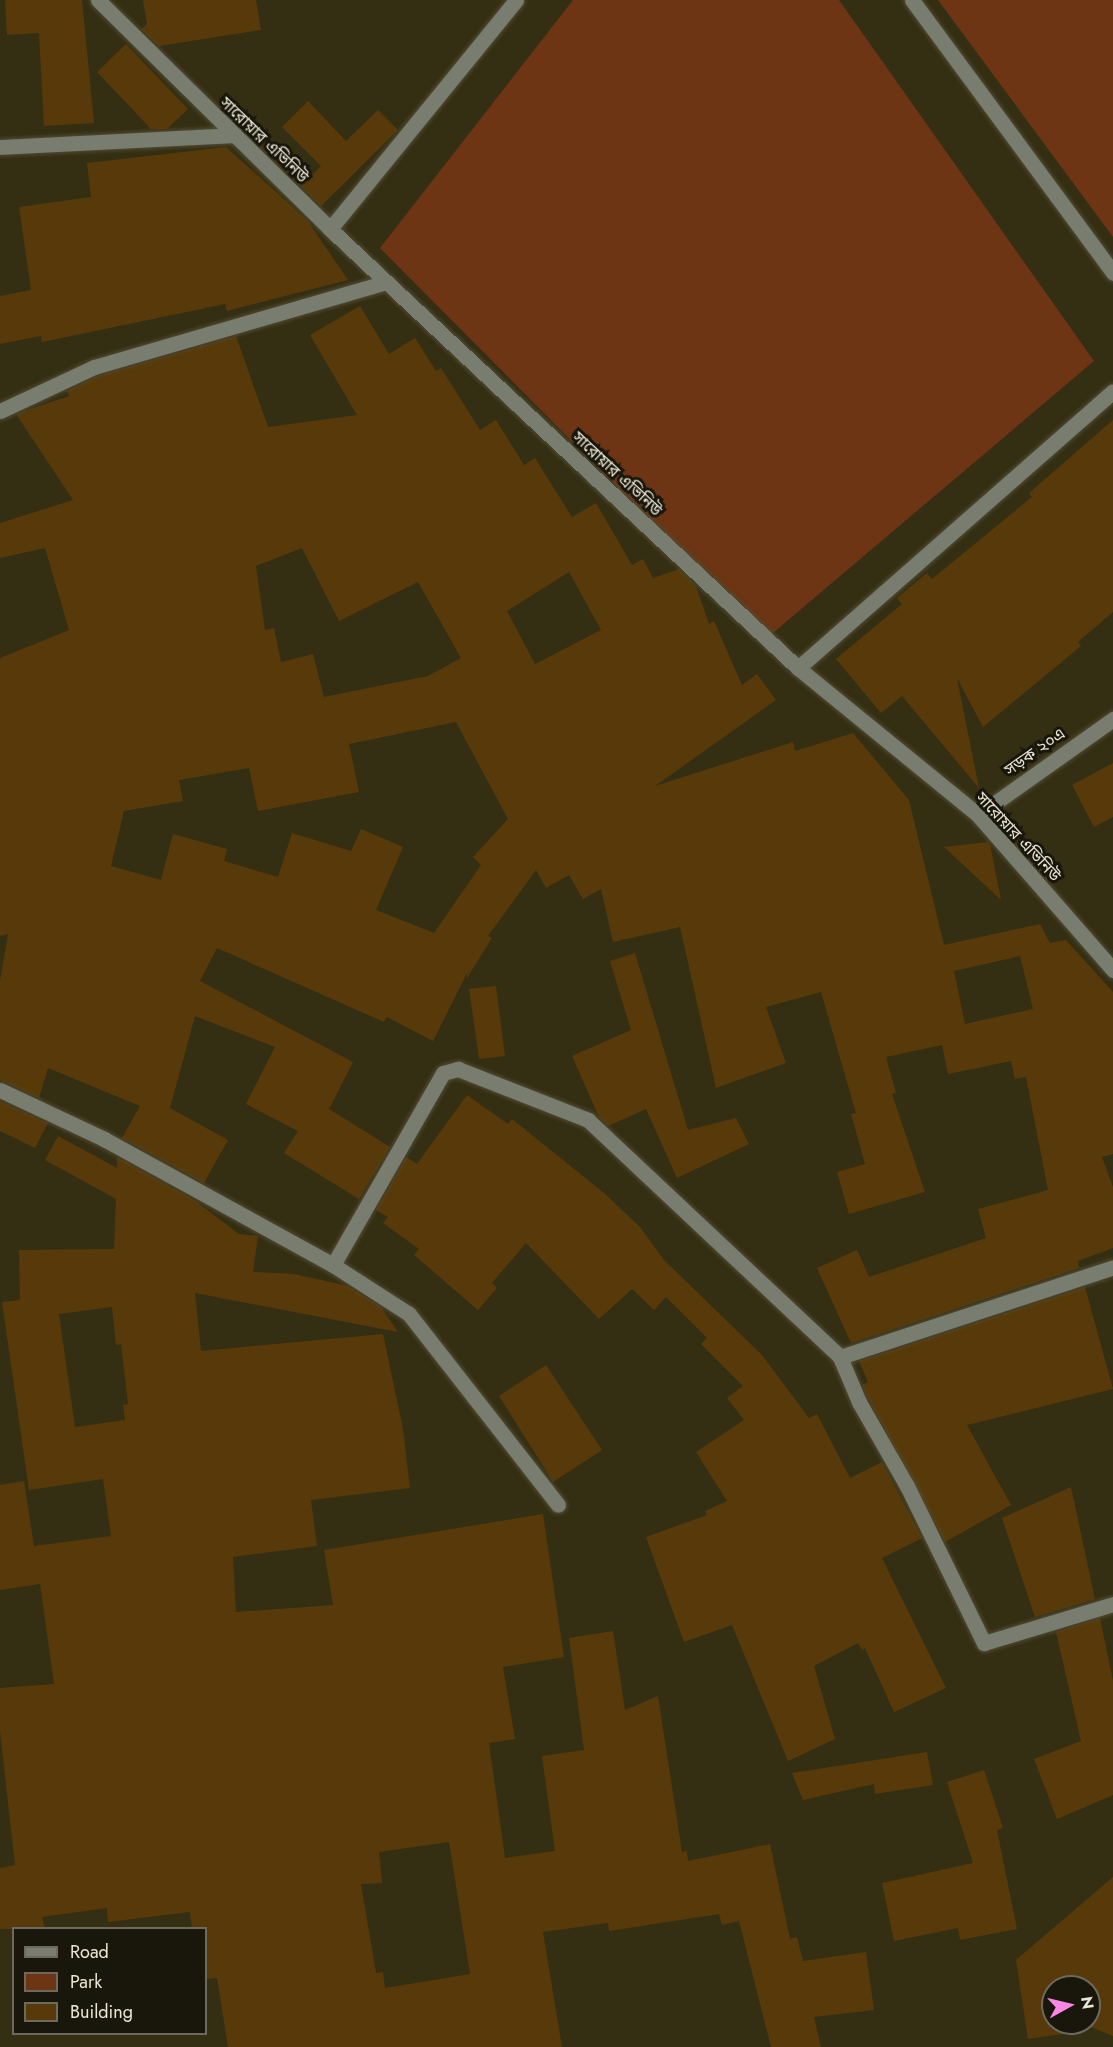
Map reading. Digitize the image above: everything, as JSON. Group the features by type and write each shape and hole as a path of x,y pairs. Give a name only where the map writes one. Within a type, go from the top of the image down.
{"street":[{"name":"সারোয়ার এভিনিউ","path":"98,0 330,229 798,668 978,815 1113,970"},
{"path":"330,229 516,0"},
{"path":"912,0 1113,273"},
{"path":"0,147 233,135"},
{"path":"0,411 94,367 386,282"},
{"path":"798,668 1113,391"},
{"name":"সড়ক ২০এ","path":"978,815 1113,720"},
{"path":"333,1265 443,1073 458,1069 588,1120 840,1357 859,1402 908,1486 984,1643 1113,1604"},
{"path":"0,1090 104,1138 333,1265 409,1314 558,1505"},
{"path":"840,1357 1113,1268"}],"green space":[{"path":"573,0 839,0 1094,361 767,638 380,248"},
{"path":"938,0 1113,0 1113,237"}],"building":[{"path":"5,0 82,0 94,123 44,126 39,33 7,35"},
{"path":"143,0 256,0 261,30 159,46 141,29 147,24"},
{"path":"126,44 188,109 167,129 151,129 97,72"},
{"path":"308,101 346,141 378,110 398,130 321,206 301,186 321,166 282,127"},
{"path":"226,147 307,220 348,280 227,311 225,304 42,342 41,336 0,344 0,296 31,290 19,207 91,197 87,163"},
{"path":"360,306 389,354 415,338 436,371 441,368 480,430 496,420 524,465 535,458 572,517 596,503 632,565 643,559 653,578 679,569 696,586 709,624 714,621 742,685 757,674 776,700 655,786 793,742 795,751 853,733 909,800 944,945 1040,924 1050,943 1066,940 1113,992 1113,1154 1102,1157 1113,1187 1113,1248 1078,1261 1079,1268 851,1343 817,1268 857,1250 869,1277 986,1238 978,1209 1048,1190 1026,1077 1015,1079 1011,1061 948,1074 942,1045 886,1057 896,1093 892,1094 925,1192 849,1214 837,1172 865,1164 851,1114 856,1113 821,992 766,1007 786,1063 716,1088 680,927 613,942 601,889 583,899 569,875 546,888 536,870 488,936 492,938 467,978 467,973 433,1041 387,1017 384,1022 217,948 200,981 353,1062 329,1109 390,1147 359,1199 284,1153 298,1131 246,1104 275,1047 195,1016 170,1108 228,1140 204,1183 122,1138 140,1106 48,1068 39,1098 0,1080 0,981 8,934 0,936 0,658 69,630 45,548 0,558 0,523 73,500 16,414 69,396 67,391 97,376 236,336 268,427 357,415 310,335","holes":["302,548 339,621 418,582 461,658 428,676 324,697 313,654 281,662 274,628 265,630 256,566","569,572 601,630 535,664 507,611","456,722 508,819 473,857 481,865 434,933 376,910 403,847 361,829 351,851 292,833 278,877 224,861 227,849 173,834 161,880 111,866 124,811 183,801 179,780 249,768 258,811 359,792 349,744","1020,956 1033,1009 965,1024 954,971"]},
{"path":"1113,420 1113,612 1078,642 1081,646 983,727 957,678 979,788 902,696 881,713 836,659 902,604 897,598 927,573 932,579 1032,497 1029,493"},
{"path":"1113,763 1113,817 1094,827 1072,785"},
{"path":"988,842 990,844 1001,900 944,847"},
{"path":"635,953 688,1130 736,1118 749,1144 677,1178 646,1109 608,1126 599,1117 572,1056 631,1030 610,961"},
{"path":"496,986 505,1056 479,1059 469,989"},
{"path":"467,1095 508,1124 512,1119 604,1193 640,1227 664,1260 762,1355 809,1418 817,1414 850,1478 882,1462 922,1538 882,1558 946,1688 894,1712 865,1648 862,1650 858,1643 814,1666 835,1739 788,1761 732,1625 684,1642 646,1537 707,1515 705,1511 727,1501 696,1452 744,1420 727,1398 743,1386 701,1344 707,1338 666,1297 654,1310 632,1289 599,1319 526,1243 492,1283 497,1288 478,1310 414,1255 419,1249 383,1223 388,1217 376,1210 406,1157 417,1164"},
{"path":"0,1101 48,1123 35,1148 0,1131"},
{"path":"58,1136 117,1168 117,1157 194,1200 239,1234 258,1236 253,1272 294,1274 348,1286 381,1307 398,1332 195,1293 201,1351 383,1334 403,1429 410,1488 311,1500 317,1546 233,1557 236,1612 333,1605 324,1550 543,1514 564,1657 503,1667 515,1739 489,1743 505,1858 555,1851 542,1756 584,1750 569,1638 613,1631 625,1710 658,1696 682,1852 687,1851 688,1861 770,1844 790,1939 797,1937 803,1961 866,1952 874,2010 814,2017 821,2047 771,2047 739,1921 722,1925 719,1914 609,1931 608,1923 543,1932 562,2047 228,2047 217,1978 207,1979 207,1927 192,1927 190,1912 108,1922 107,1908 42,1917 44,1927 0,1929 0,1868 15,1865 0,1731 0,1688 54,1684 40,1584 0,1590 0,1485 24,1481 34,1546 111,1536 103,1479 29,1490 2,1302 20,1300 19,1250 114,1249 116,1199 45,1160","holes":["112,1307 116,1345 121,1344 128,1404 123,1405 125,1420 75,1427 59,1314","449,1842 470,1974 385,1988 383,1972 376,1973 361,1884 382,1883 379,1852"]},
{"path":"1085,1287 1113,1389 967,1425 1011,1505 945,1542 868,1398 862,1385 868,1382 859,1361"},
{"path":"546,1365 602,1450 553,1482 499,1396"},
{"path":"1071,1487 1095,1599 1035,1617 1002,1518"},
{"path":"1100,1618 1113,1681 1113,1795 1057,1819 1034,1759 1081,1741 1056,1632"},
{"path":"927,1752 933,1785 875,1794 874,1784 803,1800 792,1773"},
{"path":"984,1770 1003,1828 997,1830 1017,1929 960,1940 958,1928 894,1941 882,1883 973,1863 947,1782"},
{"path":"1113,1877 1113,2036 1101,2031 1101,1975 1041,1975 1041,2035 1056,2035 1028,2039 1016,1960"}]}
